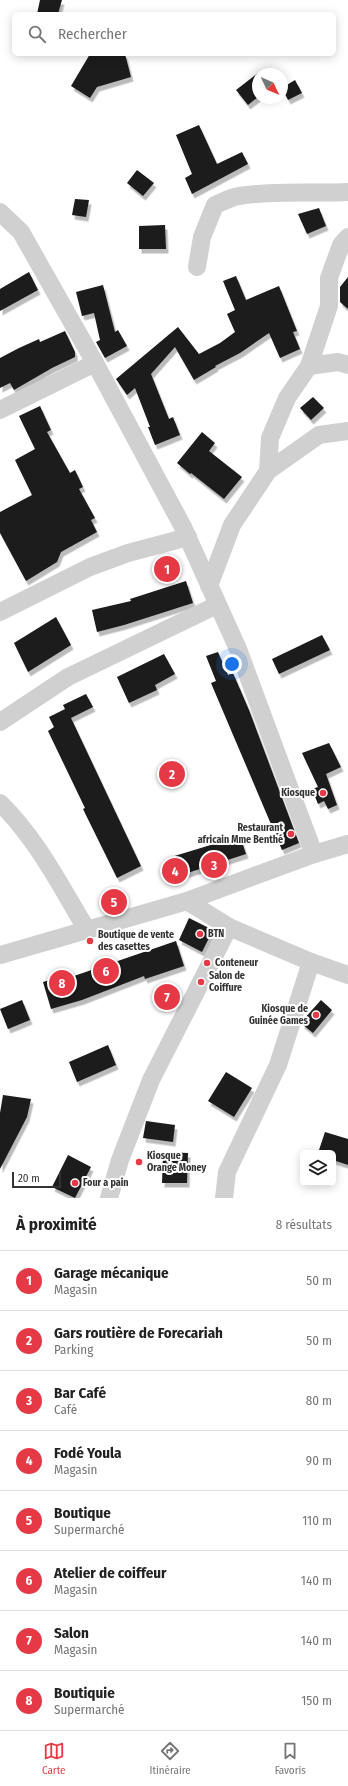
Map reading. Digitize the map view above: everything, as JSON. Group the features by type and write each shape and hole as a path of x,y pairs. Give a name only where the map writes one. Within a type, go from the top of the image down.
{"street":[{"path":"197,266 202,237 215,205 237,196 271,193 316,194 348,192"},
{"path":"0,212 21,232 95,363 188,537 217,605 238,649 314,854"},
{"path":"268,471 270,438 287,398 309,366 329,306 329,278 341,245 348,237"},
{"path":"309,366 338,362 348,365"},
{"path":"0,410 95,363"},
{"path":"209,586 232,525 268,471 319,435 348,431"},
{"path":"0,612 90,567 128,553 188,537"},
{"path":"0,722 68,677 217,605"},
{"path":"0,804 12,816 46,862 87,930"},
{"path":"0,955 187,901 314,854 348,844"},
{"path":"187,901 230,927 311,962 348,975"},
{"path":"109,1198 120,1160 151,1080 230,927"},
{"path":"224,1198 227,1172 278,1065 311,962"}],"building":[{"path":"40,0 62,0 59,12 37,12"},
{"path":"89,56 126,56 131,77 97,87 90,98 71,86"},
{"path":"252,78 252,102 248,105 236,90"},
{"path":"295,80 302,93 288,100 288,84"},
{"path":"199,125 217,164 242,152 248,164 192,194 185,178 192,174 176,135"},
{"path":"137,170 154,183 143,196 127,183"},
{"path":"75,199 89,200 86,217 72,215"},
{"path":"319,208 326,226 307,234 298,214"},
{"path":"165,225 166,249 139,249 139,226"},
{"path":"29,272 38,290 0,311 0,289"},
{"path":"236,276 246,300 279,286 297,331 293,332 300,349 280,358 269,333 240,353 215,366 216,367 194,380 175,347 151,374 169,419 173,417 180,435 155,445 148,427 150,427 135,388 127,395 116,379 178,327 199,354 220,343 235,332 227,314 235,310 223,281"},
{"path":"348,277 348,309 340,302 340,287"},
{"path":"103,285 115,332 118,330 127,346 105,358 96,342 100,340 94,313 82,316 76,292"},
{"path":"65,331 75,352 75,357 52,368 14,390 10,383 0,388 0,358 39,339 40,342"},
{"path":"313,397 324,408 311,420 300,408"},
{"path":"40,406 51,430 47,432 70,473 75,470 83,487 79,489 95,518 91,520 97,532 61,552 57,562 26,581 0,533 0,512 32,495 15,460 35,449 19,416"},
{"path":"202,432 215,443 209,451 242,477 224,499 177,463"},
{"path":"186,581 193,603 97,632 92,610 131,601 130,599"},
{"path":"56,617 71,645 28,672 14,643"},
{"path":"322,635 330,650 279,674 272,659"},
{"path":"218,652 228,675 233,673 249,710 299,843 282,850 211,683 216,681 206,656"},
{"path":"164,654 175,674 155,685 157,690 129,703 117,677"},
{"path":"86,694 93,707 71,718 141,866 117,878 83,809 85,808 48,731 54,727 49,717 65,709 63,705"},
{"path":"329,743 341,767 326,774 337,805 328,809 324,801 318,804 312,789 318,787 302,753"},
{"path":"240,836 246,854 172,878 168,858"},
{"path":"189,918 213,930 202,952 179,940"},
{"path":"176,941 184,966 145,979 144,976 82,1000 51,1009 43,982 73,973 74,976"},
{"path":"22,1000 30,1020 8,1029 0,1009"},
{"path":"321,1000 332,1010 313,1033 302,1024 304,1019"},
{"path":"108,1045 116,1065 77,1082 69,1062"},
{"path":"226,1072 252,1088 234,1117 208,1101"},
{"path":"3,1095 31,1099 27,1117 0,1169 0,1113"},
{"path":"146,1121 175,1125 173,1142 143,1138"},
{"path":"325,1132 348,1139 348,1165 336,1161 336,1150 319,1150"},
{"path":"163,1152 188,1153 187,1183 162,1183"},
{"path":"68,1155 91,1167 75,1198 52,1187"}],"place":[{"name":"Garage mécanique","path":"167,569"},
{"name":"Gars routière de Forecariah","path":"172,774"},
{"name":"Kiosque","path":"323,793"},
{"name":"Restaurant africain Mme Benthé","path":"291,834"},
{"name":"Bar Café","path":"214,865"},
{"name":"Fodé Youla","path":"175,871"},
{"name":"Boutique","path":"114,902"},
{"name":"BTN","path":"200,934"},
{"name":"Boutique de vente des casettes","path":"90,941"},
{"name":"Conteneur","path":"207,963"},
{"name":"Atelier de coiffeur","path":"106,971"},
{"name":"Salon de Coiffure","path":"201,982"},
{"name":"Boutiquie","path":"62,983"},
{"name":"Salon","path":"167,997"},
{"name":"Kiosque de Guinée Games","path":"316,1015"},
{"name":"Kiosque Orange Money","path":"139,1162"},
{"name":"Four a pain","path":"75,1183"}]}
